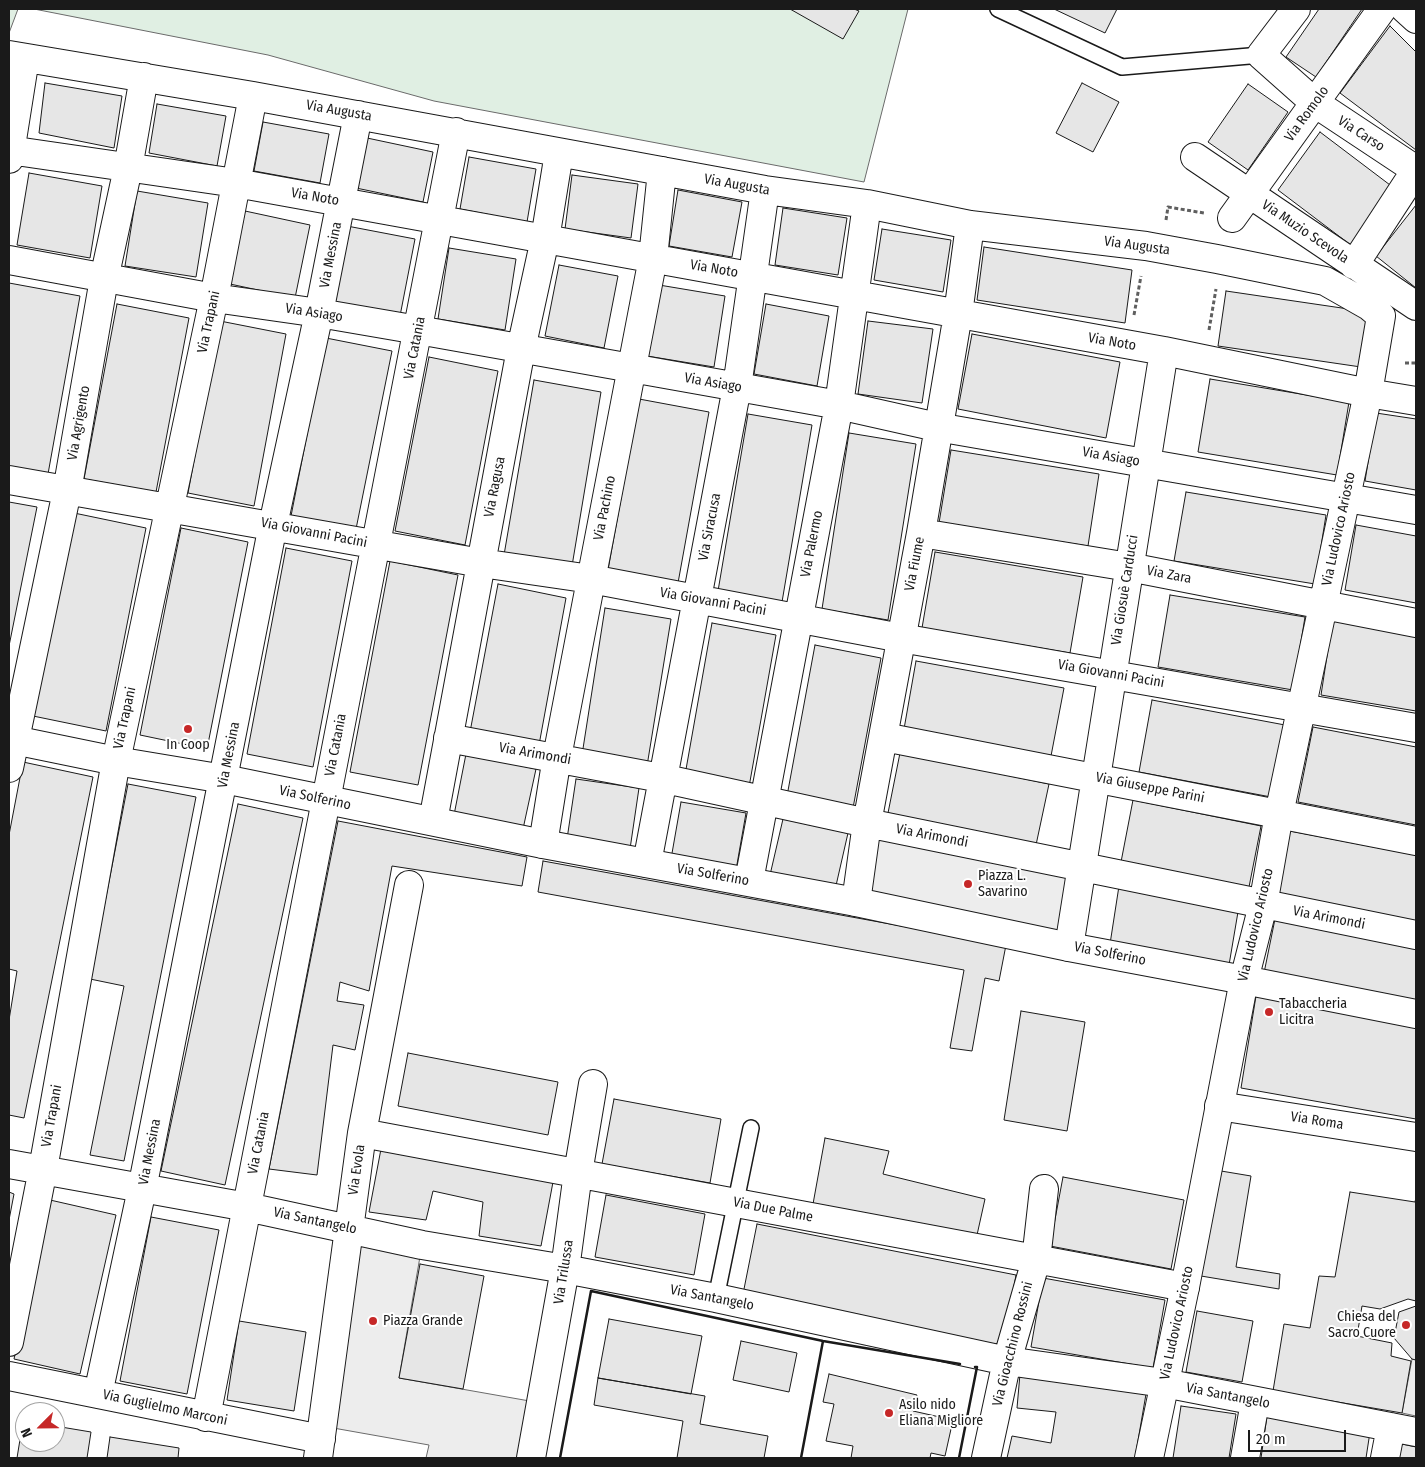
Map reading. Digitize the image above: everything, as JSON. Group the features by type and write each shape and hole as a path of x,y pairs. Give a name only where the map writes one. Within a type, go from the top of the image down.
{"street":[{"path":"1261,55 1296,9"},
{"name":"Via Romolo","path":"1232,218 1382,9"},
{"path":"1404,9 1416,19"},
{"name":"Via Carso","path":"1261,55 1315,103 1416,170"},
{"path":"9,153 17,57"},
{"name":"Via Augusta","path":"17,57 144,77 456,132 559,153 765,190 867,204 970,225 1146,246 1324,281 1369,306 1380,316 1368,393"},
{"name":"Via Agrigento","path":"9,768 12,739 67,491 104,279 128,168 144,77"},
{"name":"Via Trapani","path":"9,1342 43,1169 116,761 214,298 253,96"},
{"name":"Via Messina","path":"98,1394 142,1188 273,525 320,313 358,115"},
{"name":"Via Catania","path":"206,1417 456,132"},
{"name":"Via Noto","path":"9,153 236,183 1164,351 1416,401"},
{"name":"Via Ragusa","path":"433,822 480,563 521,350 545,239 559,153"},
{"name":"Via Muzio Scevola","path":"1195,157 1416,306"},
{"path":"1354,265 1416,170"},
{"name":"Via Pachino","path":"543,844 557,757 653,258 662,171"},
{"name":"Via Siracusa","path":"647,863 661,778 737,387 765,190"},
{"name":"Via Palermo","path":"749,881 839,405 867,204"},
{"name":"Via Fiume","path":"856,902 867,823 921,533 958,314 970,225"},
{"name":"Via Asiago","path":"9,260 104,279 214,298 320,313 521,350 632,368 839,405 938,427 1416,510"},
{"name":"Via Giosuè Carducci","path":"1069,947 1164,351"},
{"name":"Via Ludovico Ariosto","path":"1149,1458 1185,1288 1218,1106 1244,980 1263,905 1279,814 1368,393"},
{"name":"Via Giovanni Pacini","path":"9,480 480,563 591,579 901,638 1416,728"},
{"name":"Via Zara","path":"921,533 1129,567 1416,622"},
{"name":"Via Giuseppe Parini","path":"884,737 1416,841"},
{"name":"Via Arimondi","path":"448,738 661,778 867,823 1416,935"},
{"name":"Via Solferino","path":"12,739 116,761 224,779 543,844 749,881 1069,947 1416,1014"},
{"name":"Via Evola","path":"319,1449 362,1133 409,885"},
{"name":"Via Trilussa","path":"531,1458 565,1269 593,1084"},
{"name":"Via Roma","path":"1218,1106 1416,1137"},
{"name":"Via Due Palme","path":"362,1133 1185,1288"},
{"name":"Via Santangelo","path":"9,1164 247,1206 422,1245 565,1269 716,1298 1007,1361 1164,1383 1255,1402 1404,1429"},
{"name":"Via Gioacchino Rossini","path":"986,1458 1007,1361 1036,1260 1044,1189"},
{"name":"Via Guglielmo Marconi","path":"9,1376 206,1417 319,1449"},
{"path":"1245,1458 1255,1402"},
{"path":"1385,1458 1404,1429"}],"lane":[{"path":"998,9 1122,67 1261,55"},
{"path":"716,1298 734,1203 751,1128"}],"path":[{"path":"1166,225 1168,207 1232,218"},
{"path":"1129,345 1146,246"},
{"path":"1204,360 1221,260"}],"green space":[{"path":"9,9 18,9 9,33"},
{"path":"34,9 908,9 864,182 434,101 268,55"}],"shaded area":[{"name":"Piazza L. Savarino","path":"867,823 1081,866 1069,947 856,902"},
{"name":"Piazza Grande","path":"348,1229 422,1245 399,1378 541,1403 531,1458 426,1458 429,1445 322,1426"},
{"path":"1412,1359 1416,1360 1416,1416 1402,1413"}],"building":[{"path":"790,9 854,9 859,11 843,39"},
{"path":"1054,9 1117,9 1105,33"},
{"path":"1319,9 1362,9 1316,77 1286,57"},
{"path":"1390,26 1416,52 1416,150 1340,93"},
{"path":"45,83 122,96 114,148 39,133"},
{"path":"1082,83 1119,102 1093,152 1056,133"},
{"path":"1248,84 1288,112 1248,170 1208,142"},
{"path":"157,104 226,116 217,166 149,153"},
{"path":"263,122 329,134 320,183 254,171"},
{"path":"1320,132 1394,188 1352,246 1278,190"},
{"path":"367,138 433,152 423,202 356,188"},
{"path":"469,157 536,169 527,222 460,209"},
{"path":"29,173 102,186 90,258 17,245"},
{"path":"572,175 638,184 631,238 565,229"},
{"path":"678,190 742,202 732,257 669,246"},
{"path":"137,191 208,203 196,277 125,266"},
{"path":"1416,205 1416,288 1376,256"},
{"path":"783,208 847,218 838,275 775,265"},
{"path":"245,211 310,225 295,298 230,284"},
{"path":"347,226 415,239 400,316 332,303"},
{"path":"882,229 951,240 943,292 874,280"},
{"path":"984,247 1132,270 1125,323 977,300"},
{"path":"449,248 516,259 505,330 438,319"},
{"path":"559,265 618,276 604,348 545,336"},
{"path":"9,283 80,296 48,474 9,467"},
{"path":"659,285 725,296 714,367 647,356"},
{"path":"1226,291 1369,312 1361,367 1218,346"},
{"path":"117,304 189,318 156,492 84,479"},
{"path":"766,304 829,316 817,386 754,374"},
{"path":"220,321 286,334 254,506 188,493"},
{"path":"868,321 933,329 922,403 858,394"},
{"path":"972,334 1120,362 1106,438 958,409"},
{"path":"326,338 392,351 356,529 291,516"},
{"path":"429,357 498,371 465,545 395,531"},
{"path":"1210,379 1349,402 1337,475 1198,452"},
{"path":"534,380 601,392 572,566 504,555"},
{"path":"639,399 709,412 678,583 608,570"},
{"path":"1376,413 1416,419 1416,490 1365,481"},
{"path":"748,414 812,425 782,602 718,591"},
{"path":"849,433 916,444 888,620 822,609"},
{"path":"951,450 1099,474 1088,546 939,523"},
{"path":"1186,492 1326,515 1315,584 1174,561"},
{"path":"9,502 37,507 9,646"},
{"path":"74,513 146,528 106,731 33,716"},
{"path":"1356,525 1416,536 1416,603 1345,590"},
{"path":"181,528 248,542 207,749 140,735"},
{"path":"286,548 352,561 313,767 247,754"},
{"path":"935,552 1083,577 1070,653 922,628"},
{"path":"390,561 458,575 418,785 350,772"},
{"path":"498,584 566,598 539,745 470,732"},
{"path":"1170,595 1305,617 1293,690 1158,667"},
{"path":"605,608 671,619 647,766 582,755"},
{"path":"1333,617 1416,630 1416,711 1321,695"},
{"path":"712,623 776,635 749,787 685,775"},
{"path":"815,645 881,658 853,808 787,796"},
{"path":"916,661 1064,688 1051,756 904,729"},
{"path":"1152,700 1285,725 1271,797 1139,772"},
{"path":"1313,727 1416,747 1416,825 1298,802"},
{"path":"900,753 1049,784 1036,845 888,813"},
{"path":"466,754 536,769 523,829 454,815"},
{"path":"23,762 93,777 24,1118 9,1115 9,1020 17,971 9,969 9,835"},
{"path":"576,779 639,788 630,849 567,839"},
{"path":"128,784 196,797 124,1161 90,1155 124,986 90,979"},
{"path":"1133,800 1261,826 1249,887 1121,862"},
{"path":"681,802 746,813 736,870 671,859"},
{"path":"238,804 303,818 225,1185 161,1171"},
{"path":"783,819 848,833 835,890 770,875"},
{"path":"338,821 527,857 522,886 392,866 369,991 340,982 337,1001 364,1005 355,1050 333,1045 317,1175 269,1169"},
{"path":"1290,831 1416,855 1416,921 1278,895"},
{"path":"543,861 1006,945 999,981 985,978 972,1051 950,1048 964,970 538,892"},
{"path":"1119,886 1239,906 1229,965 1110,944"},
{"path":"1275,919 1416,949 1416,1005 1264,973"},
{"path":"1256,996 1416,1023 1416,1119 1241,1088"},
{"path":"1021,1011 1085,1022 1067,1131 1004,1120"},
{"path":"408,1053 558,1082 548,1135 398,1106"},
{"path":"614,1099 721,1119 710,1183 602,1164"},
{"path":"825,1138 889,1151 883,1174 985,1199 977,1235 813,1204"},
{"path":"381,1149 553,1182 541,1246 479,1236 483,1202 433,1191 426,1220 369,1212"},
{"path":"1221,1171 1251,1176 1236,1267 1280,1274 1279,1289 1201,1276"},
{"path":"1063,1177 1184,1200 1171,1269 1050,1246"},
{"path":"9,1192 14,1194 9,1220"},
{"path":"1350,1192 1415,1202 1416,1197 1416,1301 1408,1299 1380,1309 1362,1306 1357,1336 1392,1343 1391,1356 1411,1361 1402,1413 1273,1391 1284,1324 1310,1328 1319,1276 1335,1277"},
{"path":"606,1195 705,1214 694,1275 595,1257"},
{"path":"50,1200 116,1215 80,1374 14,1359"},
{"path":"151,1217 219,1230 187,1394 120,1381"},
{"path":"757,1224 1016,1275 1003,1346 743,1294"},
{"path":"420,1264 484,1276 463,1389 399,1378"},
{"path":"1043,1278 1165,1300 1153,1368 1031,1347"},
{"name":"Chiesa del Sacro Cuore","path":"1416,1306 1416,1360 1412,1359 1394,1338 1399,1312"},
{"path":"1197,1311 1253,1321 1242,1382 1186,1372"},
{"path":"609,1319 702,1336 691,1394 598,1378"},
{"path":"239,1321 306,1332 294,1411 227,1400"},
{"path":"741,1341 797,1353 789,1392 733,1380"},
{"path":"829,1374 917,1395 913,1411 953,1420 945,1456 931,1453 930,1458 851,1458 853,1446 826,1441 834,1404 823,1402"},
{"path":"1020,1374 1146,1394 1135,1458 1007,1458 1012,1436 1051,1443 1056,1412 1017,1408"},
{"path":"598,1378 705,1396 700,1424 768,1436 764,1458 677,1458 683,1421 594,1405"},
{"path":"1181,1406 1236,1414 1229,1458 1173,1458"},
{"path":"1267,1416 1370,1432 1366,1458 1261,1458"},
{"path":"65,1428 91,1432 87,1458 17,1458 18,1452 65,1452"},
{"path":"110,1437 179,1448 178,1458 107,1458"},
{"path":"1402,1444 1416,1447 1416,1458 1399,1458"}],"wall":[{"path":"560,1458 591,1291 823,1341 960,1364"},
{"path":"801,1458 823,1341"},
{"path":"959,1458 977,1367 975,1367"}],"place":[{"name":"In Coop","path":"188,729"},
{"name":"Piazza L. Savarino","path":"968,884"},
{"name":"Tabaccheria Licitra","path":"1269,1012"},
{"name":"Piazza Grande","path":"373,1321"},
{"name":"Chiesa del Sacro Cuore","path":"1406,1325"},
{"name":"Asilo nido Eliana Migliore","path":"889,1413"}]}
